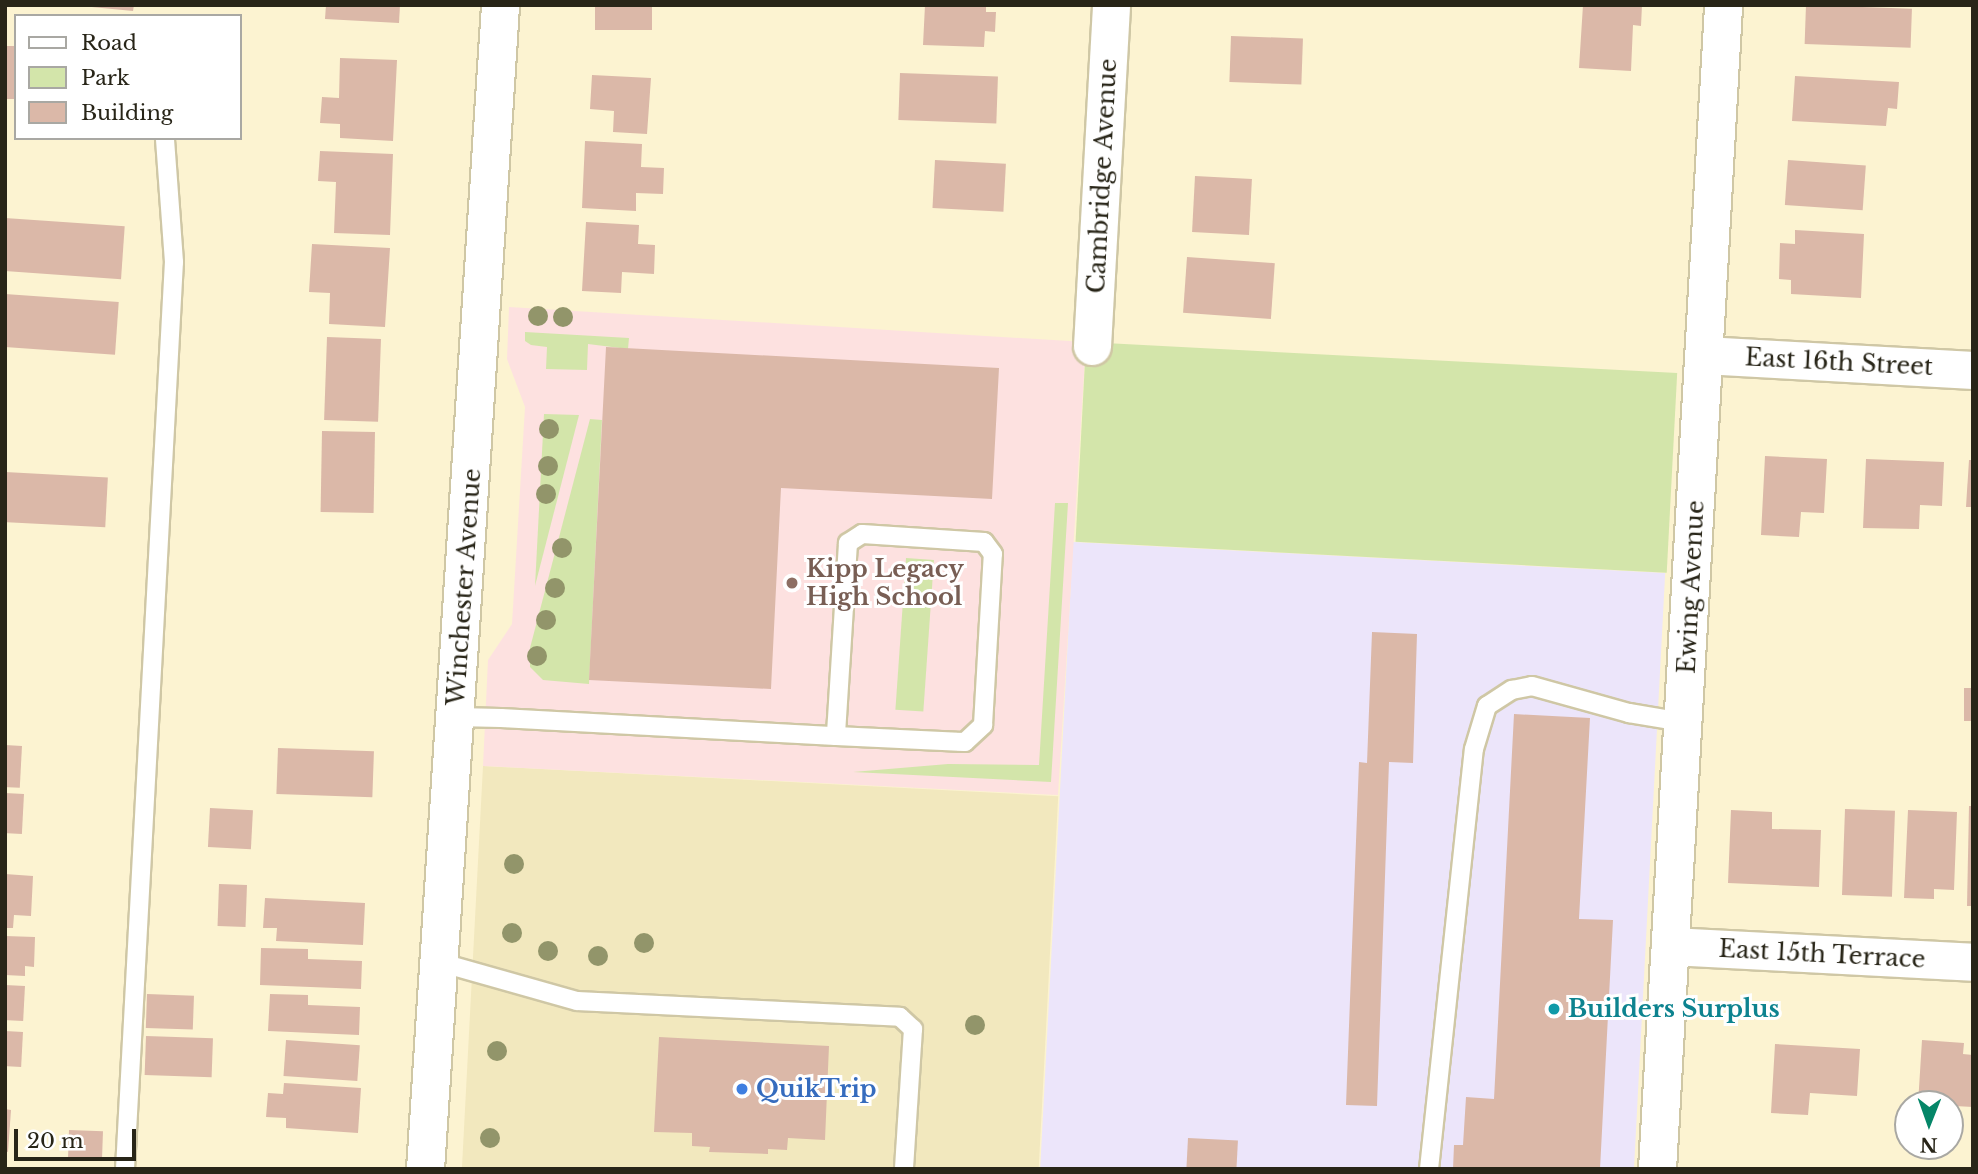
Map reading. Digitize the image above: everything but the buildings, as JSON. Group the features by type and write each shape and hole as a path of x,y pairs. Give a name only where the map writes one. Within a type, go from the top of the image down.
{"street":[{"name":"Winchester Avenue","path":"425,1169 500,5"},
{"name":"Cambridge Avenue","path":"1092,346 1111,5"},
{"name":"Ewing Avenue","path":"1657,1169 1723,5"},
{"name":"East 16th Street","path":"1704,355 1973,370"},
{"name":"East 15th Terrace","path":"1670,946 1973,962"}],"lane":[{"path":"125,1169 174,262 165,140"},
{"path":"456,718 836,736 965,742 979,731 993,554 984,542 862,534 848,543 836,736"},
{"path":"1429,1169 1474,749 1487,706 1512,690 1532,686 1629,713 1683,722"},
{"path":"439,962 577,1001 900,1017 913,1029 904,1169"}],"shaded area":[{"name":"Kipp Legacy High School","path":"509,307 1086,342 1058,795 483,766 488,660 512,624 525,407 507,359"},
{"path":"1073,542 1665,573 1634,1169 1040,1169"},
{"path":"483,766 1058,796 1039,1169 462,1169"}],"green space":[{"path":"525,332 629,338 628,349 588,344 587,370 546,369 547,347 531,345 525,341"},
{"path":"1086,342 1677,373 1667,573 1076,542"},
{"path":"544,414 579,415 535,586"},
{"path":"590,419 602,420 589,684 543,680 530,667 530,648"},
{"path":"1055,503 1068,503 1051,782 853,772 948,764 1039,765"},
{"path":"906,558 934,560 923,712 895,710"}],"place":[{"name":"Kipp Legacy High School","path":"792,583"},
{"name":"Builders Surplus","path":"1554,1009"},
{"name":"QuikTrip","path":"742,1089"}]}
